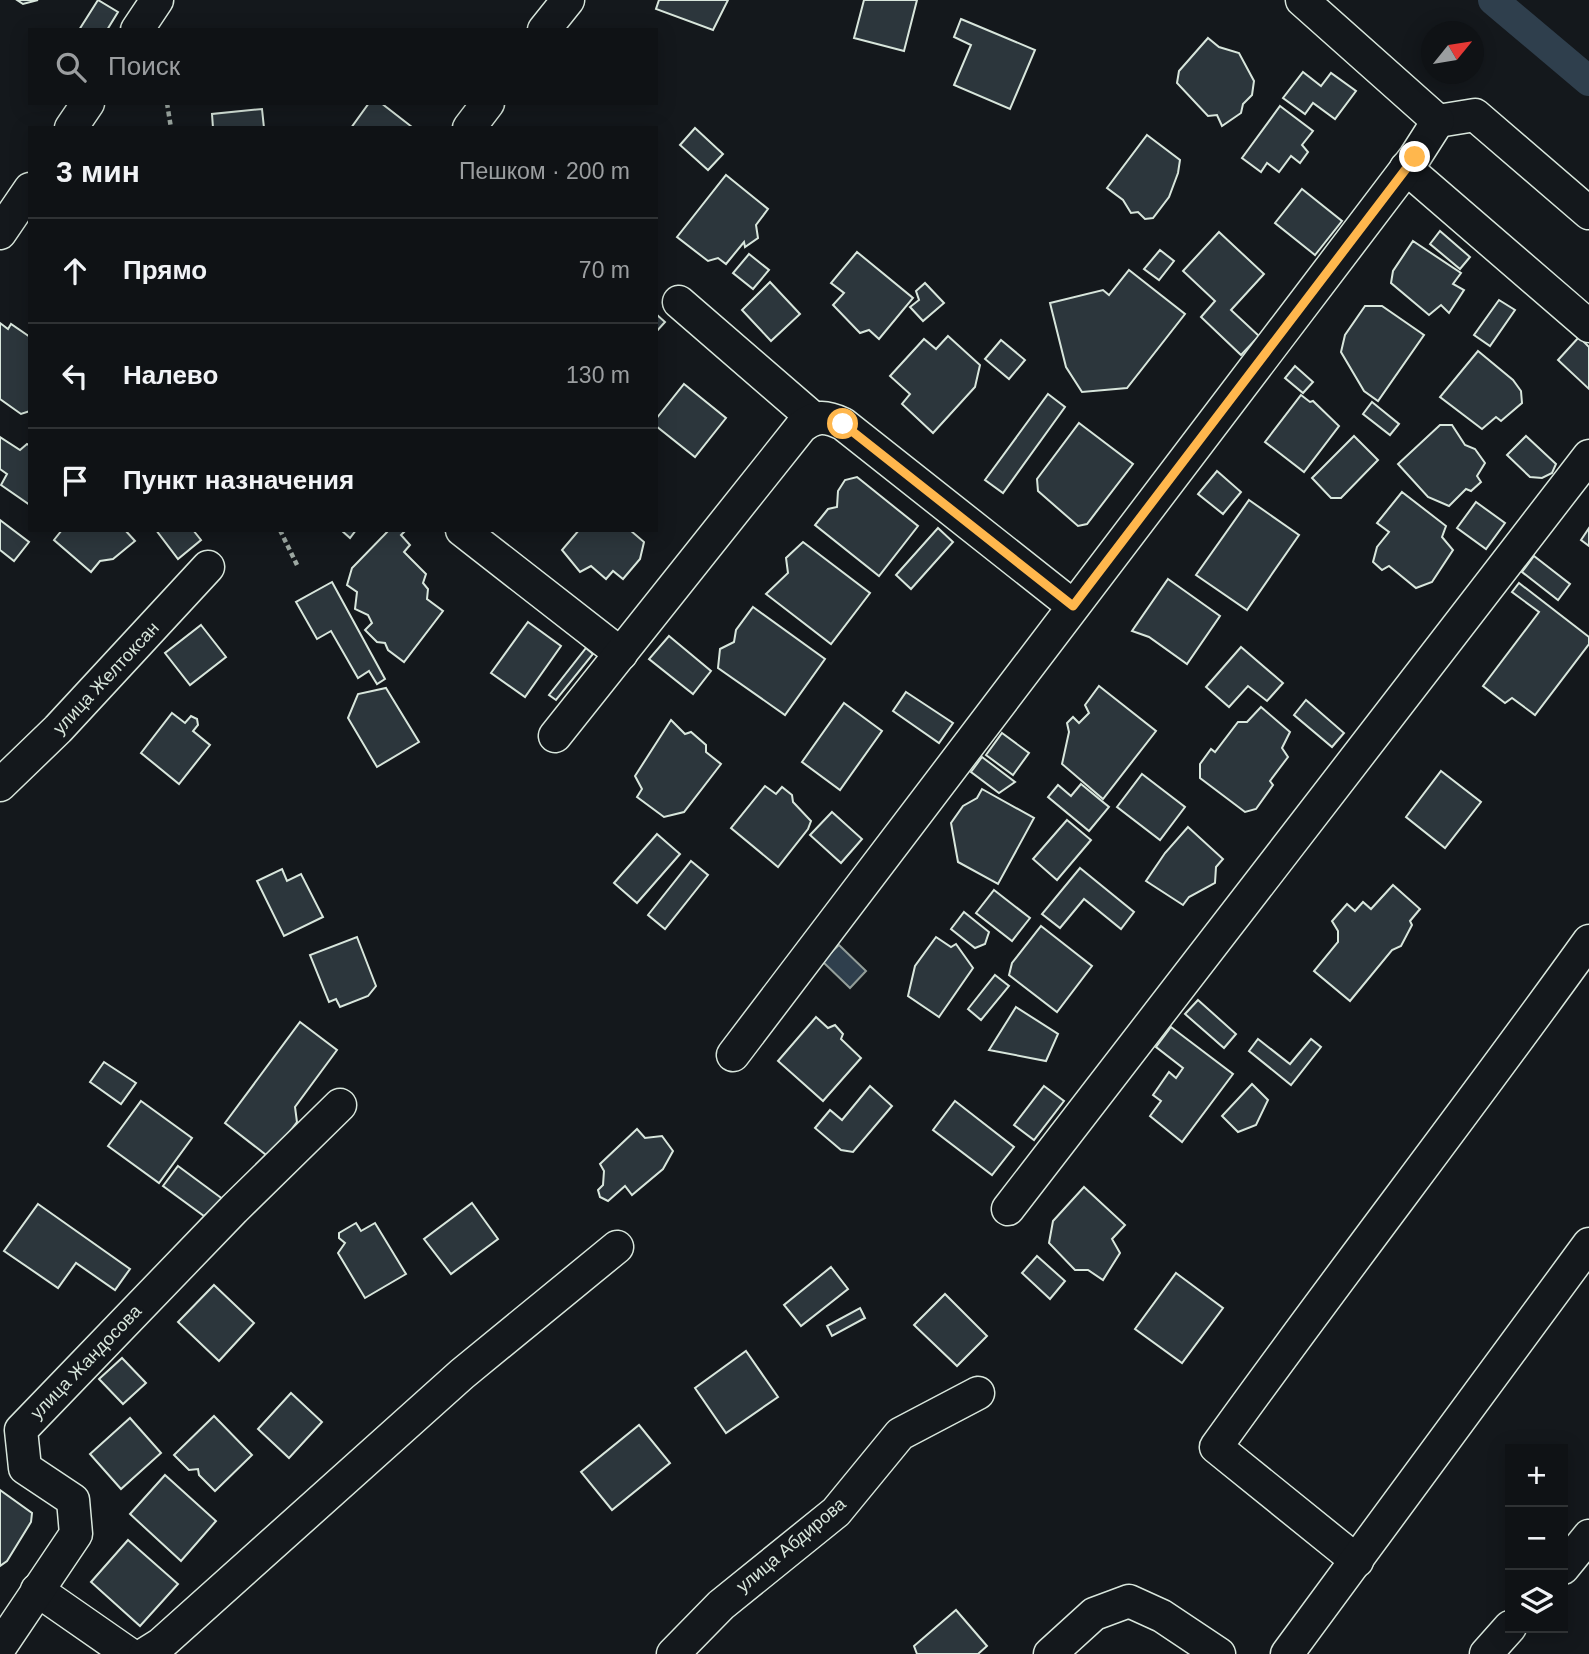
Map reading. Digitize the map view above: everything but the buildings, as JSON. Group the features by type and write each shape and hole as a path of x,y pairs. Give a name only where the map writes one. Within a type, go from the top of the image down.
{"street":[{"path":"138,28 158,0"},
{"path":"546,28 568,0"},
{"path":"1302,0 1438,121"},
{"path":"72,126 87,105"},
{"path":"471,126 486,105"},
{"path":"733,1055 1406,168 1438,121 1475,115 1589,213"},
{"path":"1406,168 1589,326"},
{"path":"0,233 28,192"},
{"path":"678,302 813,418"},
{"path":"555,736 801,427 813,418 829,417 843,424 1073,606"},
{"path":"1008,1209 1589,456"},
{"path":"465,532 621,654"},
{"name":"улица Желтоксан","path":"0,785 67,720 208,568"},
{"path":"1357,1561 1216,1447 1322,1299 1490,1079 1589,941"},
{"name":"улица Жандосова","path":"0,1647 76,1534 73,1500 25,1468 21,1430 234,1209 340,1105"},
{"path":"1287,1654 1589,1244"},
{"path":"145,1654 161,1644 462,1374 617,1247"},
{"name":"улица Абдирова","path":"673,1654 721,1605 836,1512 900,1434 978,1393"},
{"path":"1568,1562 1589,1536"},
{"path":"37,1590 129,1654"},
{"path":"1050,1654 1094,1614 1129,1601 1162,1616 1219,1654"},
{"path":"1486,1654 1505,1633"}],"path":[{"path":"167,105 171,126"},
{"path":"281,532 297,565"}],"water":[{"path":"839,945 866,971 850,988 822,961"}],"waterway":[{"path":"1493,0 1589,81"}],"route":[{"path":"843,424 1073,606 1334,259 1415,157"}]}
